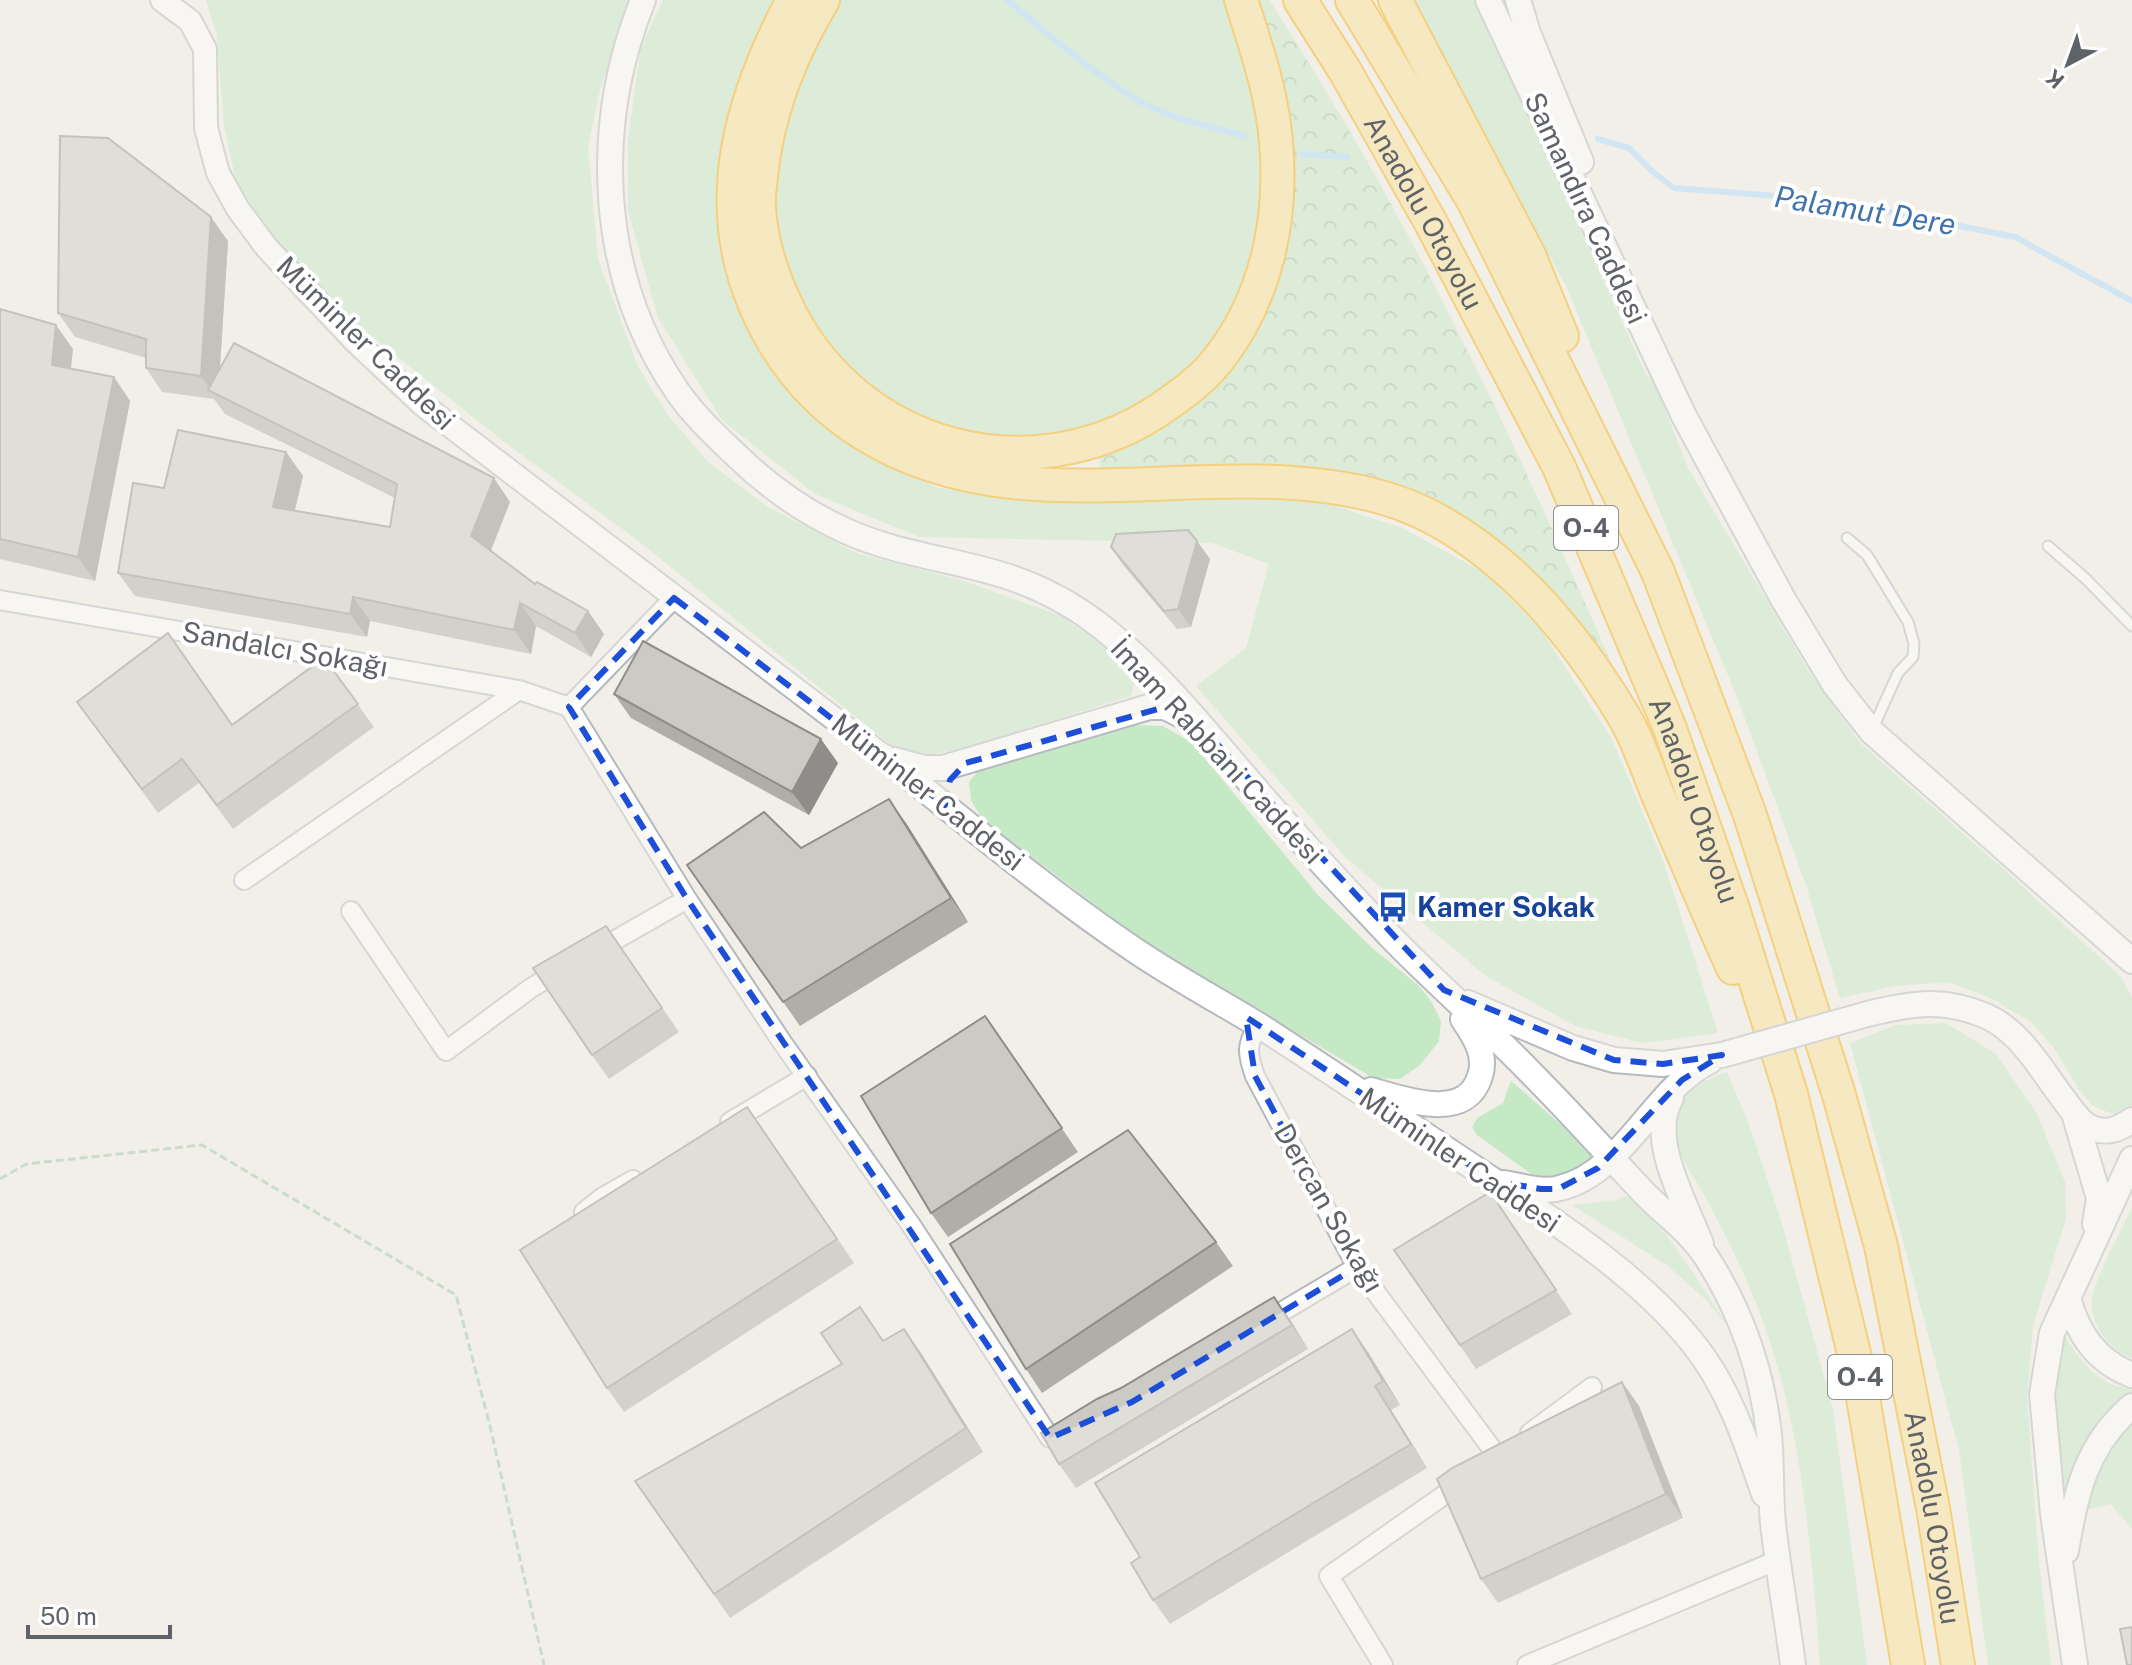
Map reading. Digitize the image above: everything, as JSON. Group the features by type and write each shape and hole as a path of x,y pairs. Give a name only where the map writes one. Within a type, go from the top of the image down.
{"highway":[{"path":"793,0 760,66 746,110 736,151 733,199 736,247 748,289 764,326 787,364 811,394 843,421 881,445 931,467 978,479 1084,487 1240,481 1330,485 1384,498 1437,519 1491,557 1539,600 1577,647 1627,723 1791,1094"},
{"path":"823,0 798,42 779,90 763,150 758,207 767,253 779,291 803,338 829,371 862,402 889,420 952,444 984,450 1044,451 1119,433 1171,402 1216,362 1254,298 1269,258 1277,213 1277,142 1265,74 1241,0"},
{"name":"Anadolu Otoyolu","path":"1300,0 1345,71 1431,223 1559,467 1669,726 1733,909 1791,1094 1859,1374 1902,1617 1905,1665"},
{"name":"Anadolu Otoyolu","path":"1352,0 1474,202 1658,572 1750,815 1839,1095 1881,1246 1959,1665"},
{"path":"1395,0 1529,255 1658,572"}],"main road":[{"name":"İmam Rabbani Caddesi","path":"643,0 627,42 613,119 609,164 611,214 617,253 637,314 650,346 680,397 704,425 756,474 816,516 879,543 1008,577 1041,590 1074,607 1129,651 1207,733 1327,870 1444,990 1529,1071 1705,1254 1745,1331 1758,1371 1769,1438 1773,1519"},
{"name":"Samandıra Caddesi","path":"1488,0 1684,416"},
{"path":"1518,0 1528,33 1684,416 1783,599 1835,685 1872,732 2132,961"},
{"path":"1129,651 1146,674 1149,687 1143,700 1130,713"},
{"path":"883,756 907,765 943,768 1149,707 1165,707 1182,714 1207,733"},
{"name":"Müminler Caddesi","path":"883,756 1136,951 1350,1084 1494,1181 1617,1270 1663,1308 1694,1344 1722,1385 1745,1438 1773,1519"},
{"path":"966,763 957,769 948,789 951,803 967,823"},
{"path":"2095,927 2132,972"},
{"path":"1444,990 1485,1012 1573,1048 1614,1060 1663,1064 1722,1055 1918,1003 1954,1006 1988,1017 2014,1036 2085,1124 2102,1132 2117,1130 2132,1120"},
{"path":"1350,1084 1419,1103 1458,1102 1473,1091 1483,1064 1480,1048 1444,990"},
{"path":"1494,1181 1558,1189 1575,1183 1611,1156 1682,1080 1696,1068 1722,1055"},
{"path":"1682,1080 1663,1111 1661,1133 1705,1254"},
{"path":"2073,1111 2099,1198 2093,1244"},
{"path":"2075,1665 2061,1577 2042,1394 2052,1333 2093,1244 2124,1187 2132,1159"},
{"path":"2068,1298 2073,1318 2086,1342 2101,1357 2132,1375"},
{"path":"2061,1577 2077,1491 2104,1435 2132,1406"},
{"path":"1773,1519 1793,1665"}],"street":[{"name":"Müminler Caddesi","path":"162,0 190,21 205,49 206,128 218,173 238,209 267,248 355,341 423,405 883,756"},
{"path":"674,598 569,707 687,899 911,1225 1050,1438 1077,1426"},
{"name":"Sandalcı Sokağı","path":"0,600 519,690 569,707"},
{"path":"244,880 519,690"},
{"path":"351,911 446,1051 531,988 687,899"},
{"name":"Dercan Sokağı","path":"1258,1025 1248,1043 1255,1076 1357,1267 1498,1457"},
{"path":"712,1133 807,1076"},
{"path":"568,1226 603,1197 644,1173"},
{"path":"1251,1330 1357,1267"},
{"path":"1383,1665 1329,1576 1592,1387"},
{"path":"1527,1665 1778,1560"}],"lane":[{"path":"1847,538 1867,555 1908,622 1914,644 1913,657 1898,673 1872,732"},
{"path":"2048,546 2132,626"}],"path":[{"path":"0,1179 26,1164 202,1145 456,1295 490,1426 544,1665"}],"highlighted area":[{"path":"674,598 945,805 950,780 966,763 1165,707 1207,733 1444,990 1614,1060 1663,1064 1722,1055 1682,1080 1598,1168 1558,1189 1541,1189 1494,1181 1246,1017 1255,1076 1357,1267 1132,1402 1050,1438 687,899 569,707"}],"green space":[{"path":"206,0 631,0 600,90 588,146 598,259 638,367 668,415 708,462 768,507 859,554 964,581 1061,616 1122,659 1135,678 1131,696 961,749 908,759 636,539 503,441 325,299 266,227 236,181 224,125 217,35"},
{"path":"663,0 779,0 744,72 800,399 850,446 893,469 939,488 1017,499 1305,496 1402,528 1485,573 1541,630 1612,739 1664,863 1718,1033 1643,1043 1575,1026 1486,976 1345,857 1196,686 1246,648 1269,564 1212,543 919,537 815,494 722,420 658,318 628,211 628,139 641,47"},
{"path":"840,0 1225,0 1245,49 1266,154 1255,259 1236,308 1209,349 1180,379 1145,405 1062,438 976,439 893,408 825,351 784,270 772,201 775,150 814,45"},
{"path":"1250,0 1269,0 1321,83 1417,253 1505,427 1625,695 1565,609 1340,472 1262,465 1103,474 1097,453 1157,427 1271,290"},
{"path":"1409,0 1476,0 1647,377 1652,376 1688,468 1807,668 1860,743 2121,977 2132,997 2130,1108 2115,1115 2093,1106 2079,1090 2054,1048 2032,1023 1993,999 1949,982 1895,986 1840,998 1806,885 1737,697 1566,286"},
{"path":"1132,725 1163,726 1192,743 1318,895 1371,947 1419,986 1441,1021 1439,1041 1420,1065 1400,1079 1373,1078 1145,943 982,819 971,800 969,782 983,765"},
{"path":"1946,1023 1996,1054 2037,1114 2065,1182 2066,1219 2033,1325 2027,1397 2039,1563 2051,1665 1988,1665 1959,1450 1850,1043 1896,1025"},
{"path":"1727,1072 1749,1124 1780,1217 1833,1409 1867,1665 1820,1665 1802,1484 1795,1439 1773,1351 1739,1264 1680,1154 1674,1137 1673,1119 1682,1101 1699,1085"},
{"path":"1511,1081 1598,1157 1555,1181 1530,1173 1477,1135 1472,1127 1477,1118 1503,1103"},
{"path":"1626,1196 1638,1203 1666,1235 1730,1329 1705,1299 1668,1266 1572,1205 1617,1200"},
{"path":"2132,1207 2132,1358 2115,1349 2103,1335 2094,1319 2092,1300 2103,1268"},
{"path":"2063,1333 2083,1362 2100,1378 2120,1387 2132,1388 2132,1395 2102,1425 2084,1450 2073,1480 2067,1522 2059,1482 2053,1394"},
{"path":"2132,1420 2132,1529 2111,1504 2086,1510 2101,1461"}],"building":[{"path":"60,136 108,138 211,217 201,376 146,368 146,339 58,313"},
{"path":"0,309 56,325 52,365 114,377 78,557 0,539"},
{"path":"234,343 494,478 471,536 535,584 537,582 588,611 575,633 520,603 514,630 353,597 350,614 118,573 133,483 164,488 178,430 286,452 273,507 390,527 397,484 208,390"},
{"path":"1188,530 1197,541 1178,609 1164,611 1111,547 1116,534"},
{"path":"168,633 232,725 324,658 358,704 217,805 182,759 142,789 77,702"},
{"path":"643,641 821,739 792,792 614,694"},
{"path":"889,799 951,898 783,1002 687,865 764,812 801,848"},
{"path":"606,926 662,1008 592,1055 533,968"},
{"path":"985,1016 1062,1128 931,1213 861,1096"},
{"path":"747,1107 837,1239 607,1388 520,1250"},
{"path":"1128,1130 1216,1242 1026,1369 950,1244"},
{"path":"1490,1192 1556,1290 1460,1345 1394,1250"},
{"path":"1274,1297 1292,1325 1059,1464 1041,1433"},
{"path":"860,1307 883,1341 904,1329 966,1428 714,1594 635,1481 842,1364 821,1333"},
{"path":"1352,1329 1383,1381 1375,1386 1411,1444 1153,1600 1131,1563 1140,1557 1095,1483"},
{"path":"1622,1382 1666,1494 1481,1579 1437,1479 1452,1468"},
{"path":"2132,1627 2132,1665 2127,1665 2120,1629"}],"waterway":[{"name":"Palamut Dere","path":"1007,0 1085,64 1146,105 1244,136"},
{"name":"Palamut Dere","path":"1598,139 1629,148 1674,188 1830,200 2015,237 2132,301"},
{"name":"Palamut Dere","path":"1303,154 1347,157"}],"place":[{"name":"Kamer Sokak","path":"1393,907"}]}
